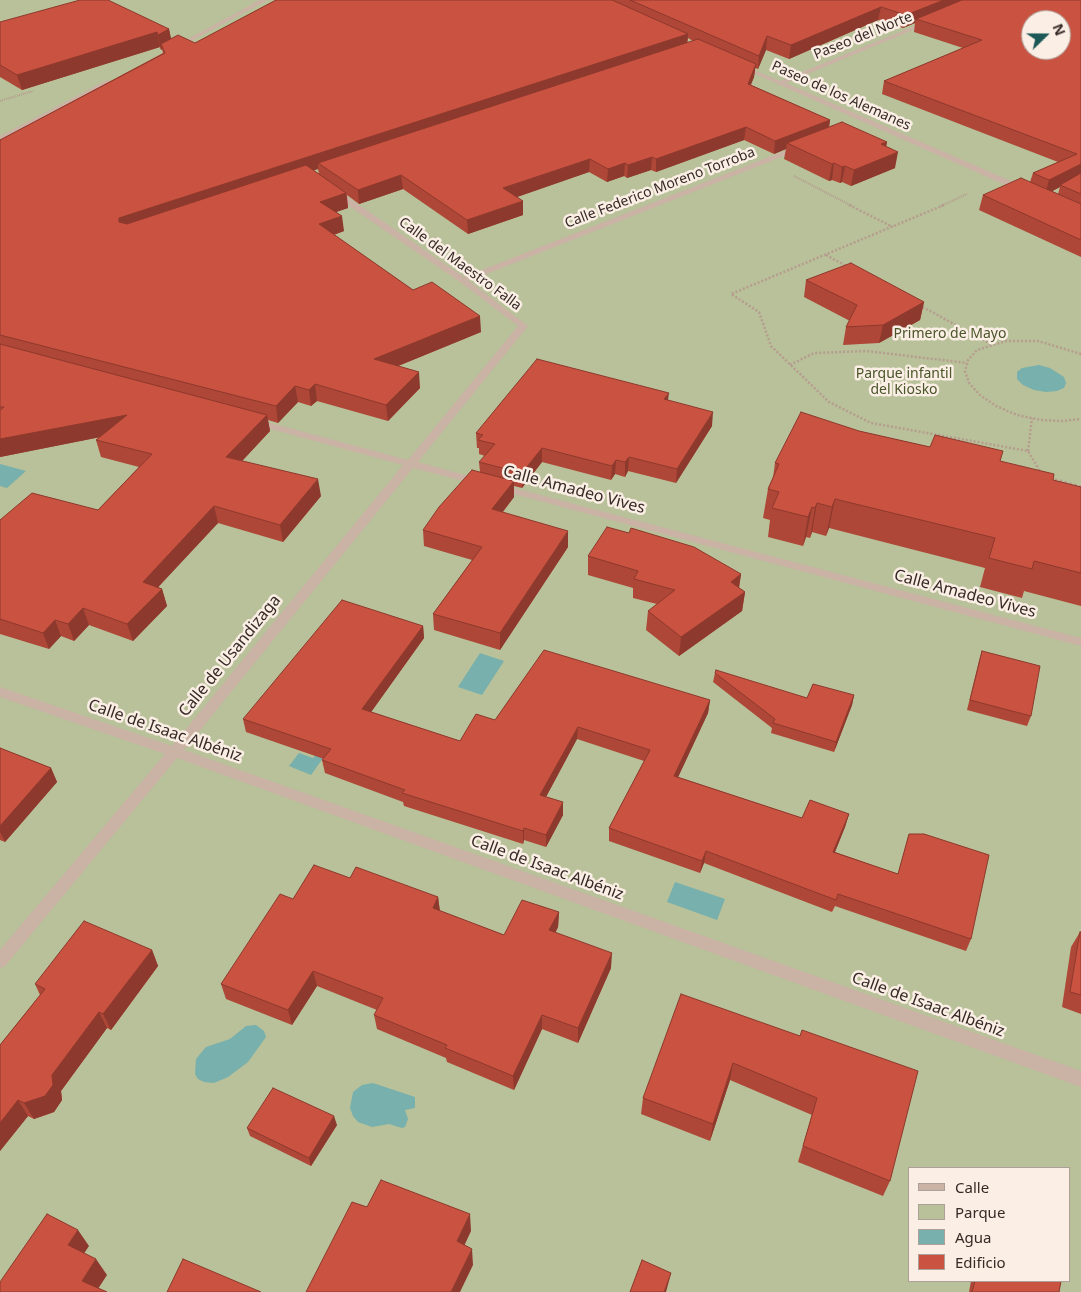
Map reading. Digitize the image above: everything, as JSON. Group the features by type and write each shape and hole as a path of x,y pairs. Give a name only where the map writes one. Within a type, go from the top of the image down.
{"street":[{"path":"167,52 265,0"},
{"name":"Paseo del Norte","path":"781,83 937,19"},
{"name":"Paseo de los Alemanes","path":"734,63 1029,193"},
{"path":"0,139 114,80"},
{"path":"856,126 867,122"},
{"name":"Calle Federico Moreno Torroba","path":"463,280 808,145"},
{"name":"Calle del Maestro Falla","path":"326,186 463,280 523,326 410,463"},
{"name":"Calle Amadeo Vives","path":"238,418 1081,642"},
{"name":"Calle de Usandizaga","path":"0,961 410,463"},
{"name":"Calle de Isaac Albéniz","path":"0,692 174,752 1081,1079"}],"path":[{"path":"0,101 34,91"},
{"path":"764,162 894,227"},
{"path":"967,194 894,227 731,294 759,312 771,346 829,402 871,423 1028,451"},
{"path":"826,255 852,269"},
{"path":"913,302 992,344"},
{"path":"1081,354 1038,341 1022,340 992,344 977,350 967,362 965,371 969,383 980,396 996,406 1032,418 1063,421 1081,419"},
{"path":"790,365 814,353 867,351 967,362"},
{"path":"1032,418 1028,451 1043,476 1081,487"}],"green space":[{"path":"0,0 1081,0 1081,1292 0,1292"}],"water":[{"path":"1039,365 1050,368 1064,377 1066,383 1064,388 1046,392 1034,390 1023,385 1017,379 1017,372 1022,368"},
{"path":"0,464 26,471 7,488 0,486"},
{"path":"480,653 504,661 482,695 458,687"},
{"path":"339,724 346,726 311,775 289,766 299,753 313,758"},
{"path":"675,882 725,899 717,920 667,902"},
{"path":"256,1025 264,1031 266,1037 248,1062 228,1077 214,1083 198,1079 195,1074 196,1059 206,1047 230,1039 246,1026"},
{"path":"373,1083 415,1097 415,1108 405,1110 408,1119 405,1127 402,1128 389,1124 372,1127 358,1122 353,1116 350,1108 353,1092 362,1085"}],"building":[{"path":"80,0 108,0 169,29 158,35 157,32 17,75 0,65 0,22"},
{"path":"276,0 612,0 688,34 119,218 119,222 127,224 306,165 346,193 320,202 342,216 319,224 413,290 432,282 480,316 374,359 419,372 386,405 315,384 309,390 295,386 276,406 0,335 0,140 165,53 161,44 178,35 195,43"},
{"path":"630,0 944,0 906,15 881,7 791,45 767,36 759,56"},
{"path":"962,0 1081,0 1081,164 1049,180 1033,173 1077,154 884,81 982,40 916,19"},
{"path":"698,39 756,64 748,84 830,120 775,141 746,127 656,159 652,157 608,169 590,159 503,188 523,201 467,220 401,175 358,190 318,163"},
{"path":"842,122 887,142 881,144 898,152 854,170 832,164 787,143"},
{"path":"1081,173 1081,194 1060,185"},
{"path":"1021,178 1081,204 1081,240 983,195"},
{"path":"851,263 924,302 883,325 846,327 857,305 806,280"},
{"path":"0,344 267,415 226,457 318,479 280,525 214,506 143,582 162,589 127,624 83,608 68,624 55,620 43,633 0,619 0,520 32,493 98,510 152,454 96,440 127,415 0,439 0,410 4,407 0,407"},
{"path":"537,359 669,393 664,399 713,412 677,469 629,457 625,462 616,460 612,466 542,448 522,473 479,462 495,444 478,440 483,435 476,433"},
{"path":"801,412 859,431 930,447 935,435 1003,451 1000,461 1054,474 1053,480 1081,487 1081,573 1034,561 1032,569 989,558 995,538 835,499 832,507 817,503 815,508 812,507 808,517 772,508 779,492 768,489 779,464 775,463"},
{"path":"472,470 514,481 492,509 568,531 500,633 433,614 482,547 423,530 439,507"},
{"path":"607,527 629,533 631,528 694,547 741,574 731,582 745,592 681,637 648,611 675,590 634,579 638,571 588,556"},
{"path":"342,600 423,626 362,709 460,741 476,714 495,720 544,650 710,700 674,776 802,818 810,800 849,814 833,852 898,874 909,834 924,834 989,855 971,939 838,894 836,900 706,851 702,861 609,828 650,750 578,727 540,795 563,802 546,835 524,828 523,831 402,793 405,790 322,760 331,749 243,719"},
{"path":"982,651 1040,666 1031,716 970,700"},
{"path":"716,670 807,698 813,684 854,695 836,742 773,723 775,719 715,673"},
{"path":"0,748 51,768 0,826"},
{"path":"314,865 350,878 356,867 438,897 433,908 504,935 522,900 559,912 549,930 612,953 578,1028 542,1015 513,1076 445,1048 447,1045 374,1015 383,998 313,971 288,1010 221,984 280,894 293,899"},
{"path":"84,921 152,950 103,1014 99,1012 52,1075 53,1085 45,1096 24,1103 18,1100 0,1123 0,1045 45,989 35,984"},
{"path":"1081,932 1081,995 1070,992"},
{"path":"681,994 800,1036 802,1030 918,1071 890,1181 803,1146 817,1098 733,1063 713,1124 643,1098"},
{"path":"273,1088 334,1116 309,1158 247,1128"},
{"path":"381,1180 470,1214 457,1241 472,1249 451,1292 306,1292 352,1202 367,1207"},
{"path":"47,1214 78,1230 68,1245 96,1259 82,1281 107,1292 0,1292 0,1282"},
{"path":"183,1259 261,1292 167,1292"},
{"path":"642,1260 671,1273 664,1292 630,1292"},
{"path":"975,1282 1061,1282 1059,1292 972,1292"}],"park label":[{"name":"Primero de Mayo","path":"950,334"},
{"name":"Parque infantil del Kiosko","path":"904,382"}]}
